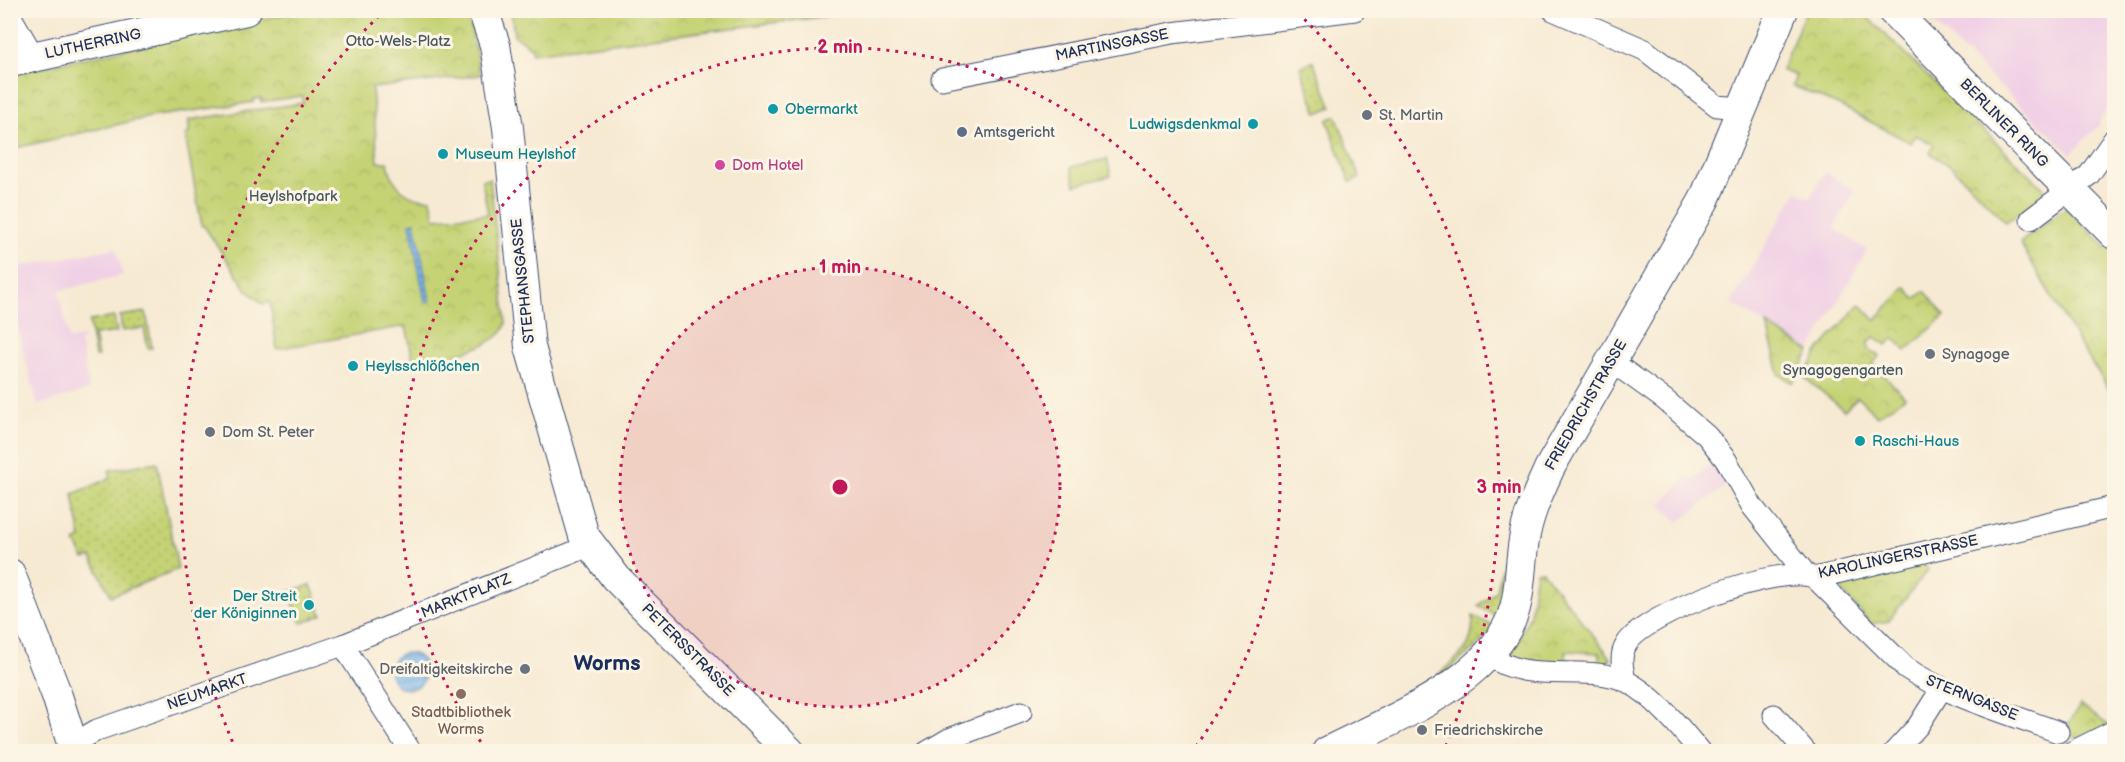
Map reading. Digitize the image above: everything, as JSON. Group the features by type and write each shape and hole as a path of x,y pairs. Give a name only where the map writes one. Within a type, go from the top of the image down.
{"street":[{"name":"STEPHANSGASSE","path":"483,10 495,45 508,129 530,347 576,515 589,546"},
{"name":"STEPHANSGASSE","path":"495,45 498,10"},
{"name":"MARTINSGASSE","path":"942,79 1275,15 1355,10"},
{"path":"1553,10 1645,50 1717,106 1743,108"},
{"name":"FRIEDRICHSTRASSE","path":"1328,752 1427,701 1488,655 1504,635 1515,609 1524,540 1534,502 1550,467 1691,224 1719,165 1783,10"},
{"name":"LUTHERRING","path":"22,60 240,11"},
{"name":"BERLINER RING","path":"1892,11 2115,234"},
{"path":"10,15 22,60"},
{"path":"2031,219 2090,175 2115,139"},
{"name":"STERNGASSE","path":"1611,361 1684,415 1713,442 1752,507 1810,575 1906,668 1942,688 2058,732"},
{"name":"KAROLINGERSTRASSE","path":"1626,681 1622,657 1626,645 1635,633 1664,616 1707,596 1743,584 1810,575 2115,507"},
{"name":"MARKTPLATZ","path":"343,645 589,546"},
{"name":"PETERSSTRASSE","path":"589,546 616,578 790,752"},
{"path":"10,574 70,749"},
{"path":"343,645 411,752"},
{"name":"NEUMARKT","path":"70,749 97,730 343,645"},
{"path":"1488,655 1517,670 1599,674 1626,681 1666,714 1700,752"},
{"path":"1894,752 1918,726 1942,688"},
{"path":"927,752 949,739 1020,712"},
{"path":"1774,715 1806,752"},
{"path":"2072,752 2115,732"}],"shaded area":[{"path":"1921,11 2114,11 2114,99 2099,122 2100,124 2071,154"},
{"path":"1825,172 1855,191 1834,228 1867,250 1810,351 1731,303 1797,191 1810,198"},
{"path":"116,248 123,275 59,291 69,339 84,337 84,340 80,341 89,390 38,405 11,303 11,268"},
{"path":"1715,460 1727,485 1679,522 1660,505 1687,476 1691,481"}],"green space":[{"path":"511,10 836,11 836,15 532,53 532,48 514,35"},
{"name":"Heylshofpark","path":"299,11 468,11 480,75 372,88 378,162 388,162 393,178 402,190 415,197 431,199 435,218 488,214 482,180 490,179 506,323 502,332 481,346 414,364 406,326 277,349 270,302 263,304 247,290 202,226 185,135 189,134 189,120 303,103 302,96 261,102 261,98 254,99 254,102 150,117 11,149 11,74"},
{"path":"1806,11 1861,11 2048,193 2006,222 1954,169 1930,153 1934,145 1916,135 1911,143 1838,105 1792,86 1796,76 1781,70"},
{"path":"1313,61 1332,107 1317,113 1300,67"},
{"path":"1336,116 1360,178 1350,182 1327,120"},
{"path":"1107,159 1111,176 1075,185 1071,167"},
{"path":"2066,207 2114,255 2114,397 2020,243"},
{"name":"Synagogengarten","path":"1906,287 1915,299 1925,291 1945,316 1906,351 1894,338 1887,345 1875,337 1868,342 1869,349 1879,356 1873,364 1905,397 1877,416 1858,397 1844,410 1804,377 1820,349 1860,304 1875,320"},
{"path":"146,312 152,348 148,348 144,328 122,331 120,316"},
{"path":"114,317 117,332 94,335 98,357 95,357 89,321"},
{"path":"1767,325 1810,351 1793,383 1779,374"},
{"path":"157,462 178,569 111,596 91,557 84,559 75,542 81,539 73,494 111,478 109,470"},
{"path":"1505,547 1508,549 1501,618 1478,606 1496,591"},
{"path":"1924,562 1928,570 1888,621 1871,624 1838,586 1839,583"},
{"path":"1536,571 1542,571 1611,658 1605,665 1599,668 1599,653 1566,651 1565,666 1510,657 1530,615"},
{"path":"311,585 322,615 302,623 288,592"},
{"path":"1473,616 1497,628 1441,677 1438,675 1460,655 1468,644"},
{"path":"2080,705 2111,727 2078,740 2070,734 2068,726"}],"water":[{"path":"415,222 430,301 425,302 410,223"},
{"path":"408,653 420,659 426,671 420,683 408,689 396,683 390,671 396,659"}],"place":[{"name":"Obermarkt","path":"773,109"},
{"name":"St. Martin","path":"1367,115"},
{"name":"Ludwigsdenkmal","path":"1253,124"},
{"name":"Amtsgericht","path":"962,132"},
{"name":"Museum Heylshof","path":"443,154"},
{"name":"Dom Hotel","path":"720,165"},
{"name":"Synagoge","path":"1930,354"},
{"name":"Heylsschlößchen","path":"353,366"},
{"name":"Dom St. Peter","path":"210,432"},
{"name":"Raschi-Haus","path":"1860,441"},
{"name":"Der Streit der Königinnen","path":"309,605"},
{"name":"Dreifaltigkeitskirche","path":"525,669"},
{"name":"Stadtbibliothek Worms","path":"461,694"},
{"name":"Friedrichskirche","path":"1422,730"}],"district":[{"name":"Worms","path":"607,663"}],"park label":[{"name":"Otto-Wels-Platz","path":"398,41"}]}
